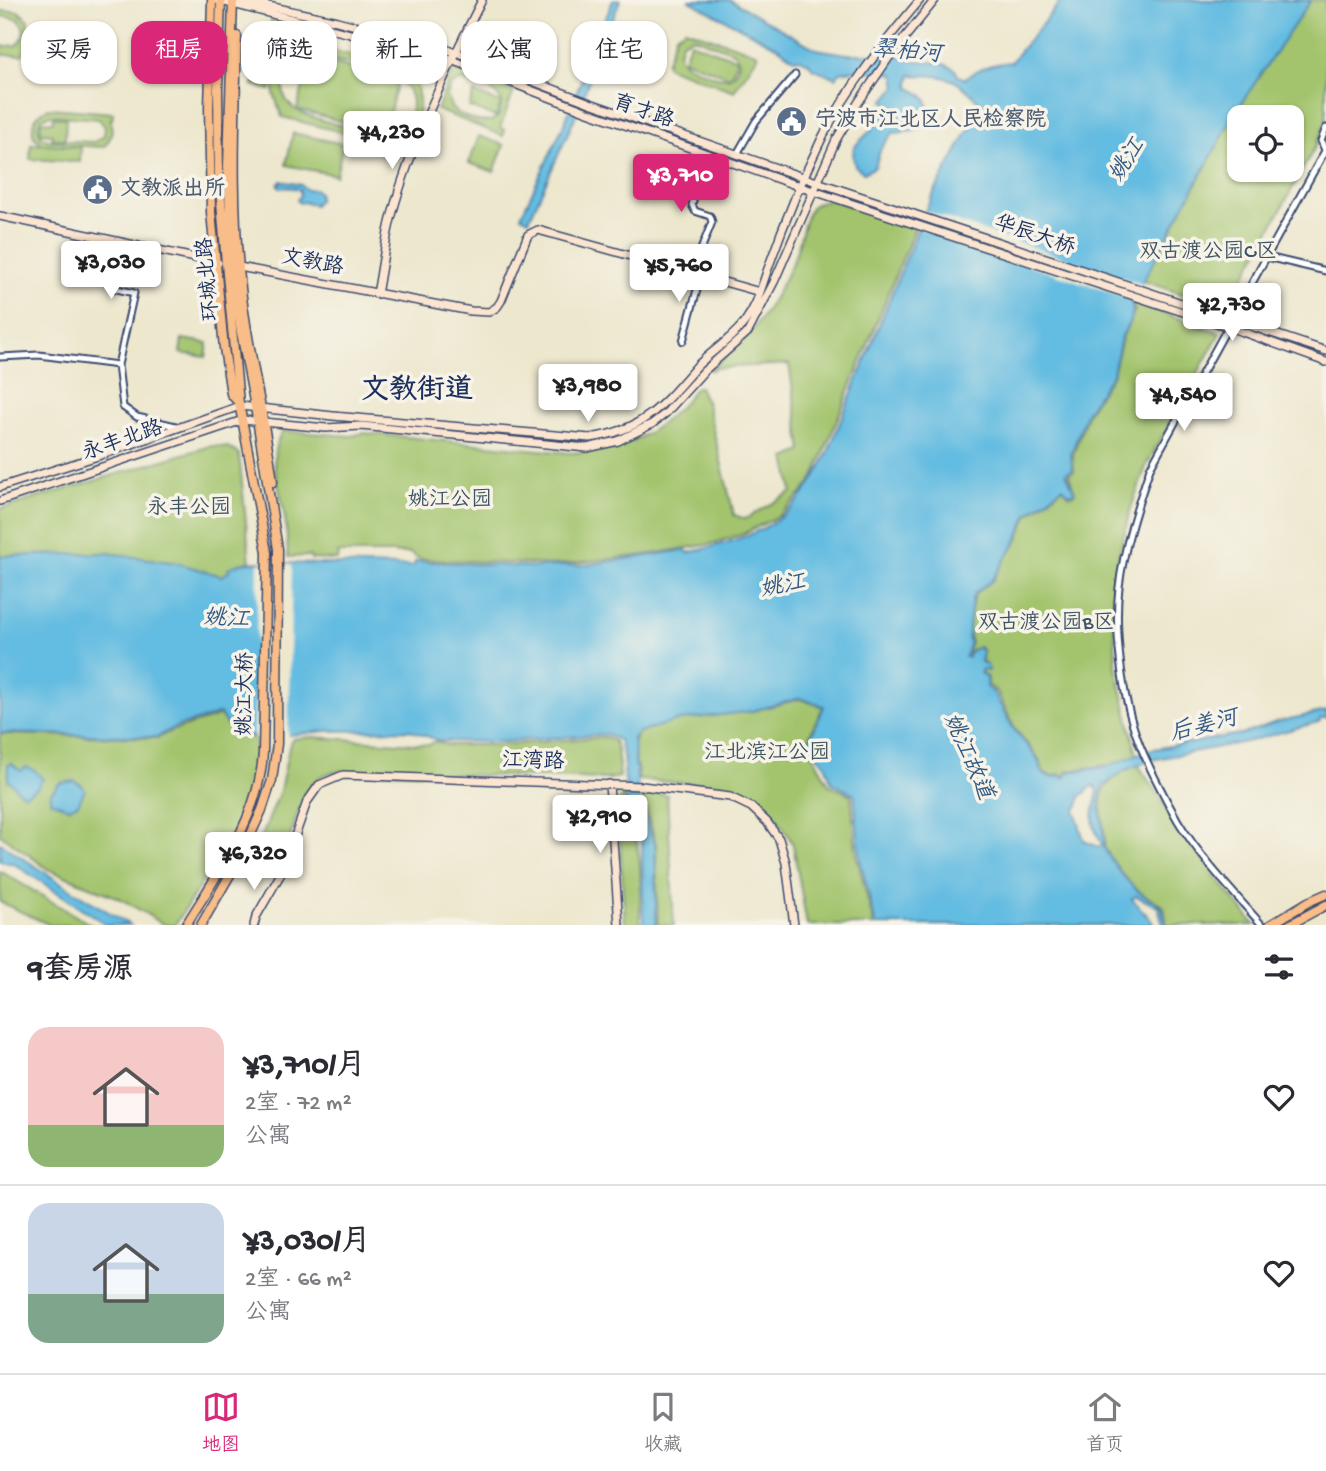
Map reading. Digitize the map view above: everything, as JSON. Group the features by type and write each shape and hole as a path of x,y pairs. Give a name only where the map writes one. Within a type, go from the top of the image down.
{"main road":[{"path":"377,294 392,214 411,160 452,60 482,0"},
{"name":"永丰北路","path":"0,487 180,428 239,404 333,416 590,438 635,426 660,409 698,365 720,348 746,320 760,292 801,187 840,104 875,55 920,0"},
{"name":"永丰北路","path":"0,501 243,420 326,428 361,426 587,448 618,441 652,424 666,413 704,371 748,332 774,282 836,140 890,56 935,0"},
{"path":"218,1 209,108 211,212 231,394 239,404"},
{"name":"育才路","path":"218,1 337,21 456,52 906,216"},
{"name":"环城北路","path":"218,1 219,177 241,332 259,407 278,549"},
{"name":"育才路","path":"236,3 452,60 563,103 801,187 906,216"},
{"name":"环城北路","path":"236,3 228,166 239,404 267,552"},
{"name":"文教路","path":"0,216 215,262 471,311 489,312 502,301 528,235 538,230 760,292"},
{"name":"华辰大桥","path":"906,216 1231,324"},
{"path":"1231,324 1326,351"},
{"path":"1231,324 1326,362"},
{"name":"姚江大桥","path":"244,850 268,795 277,744 278,549"},
{"name":"姚江大桥","path":"186,925 236,842 250,813 261,776 267,552"},
{"name":"江湾路","path":"254,925 283,870 307,802 319,785 343,775 609,784 730,797 751,807 767,822 779,839 786,863 794,925"},
{"path":"609,784 619,925"},
{"path":"201,925 244,850 283,870"},
{"path":"1273,923 1326,894"},
{"path":"1289,925 1326,905"}],"street":[{"path":"737,154 756,121 795,75"},
{"path":"1262,925 1210,865 1182,826 1139,743 1124,680 1118,621 1119,588 1135,513 1150,468 1326,149 1321,141 1326,128"},
{"path":"692,272 712,222 710,216 695,211 692,205 704,153"},
{"path":"120,242 113,288 134,293 118,365 123,407 137,417 180,428"},
{"path":"1267,257 1326,271"},
{"path":"683,341 701,275"},
{"path":"0,357 39,355 118,365"}],"green space":[{"name":"双古渡公园C区","path":"1311,0 1326,0 1326,121 1304,167 1304,105 1240,105"},
{"path":"0,11 18,11 28,21 21,21 21,24 18,19 0,16"},
{"path":"685,29 757,53 734,91 668,67 667,60 676,35","holes":["694,37 734,52 739,62 735,74 731,76 737,59 690,42 684,60 730,77 716,77 687,65 679,53 683,41"]},
{"path":"21,40 21,55 0,55 0,47 17,45"},
{"path":"337,52 351,55 351,64 337,61"},
{"path":"337,64 351,68 351,84 397,84 384,133 297,109 304,84 337,84"},
{"path":"453,68 461,71 461,81 451,86 447,96 452,109 468,118 487,121 498,117 502,102 499,97 478,84 495,84 514,91 500,128 505,130 503,136 437,110"},
{"path":"253,84 272,84 270,90 253,85"},
{"path":"274,84 284,84 285,97 297,111 333,124 380,135 397,130 408,117 412,101 404,84 417,84 419,110 414,123 404,134 384,143 282,117 274,94"},
{"path":"474,93 501,103 496,117 469,107"},
{"path":"49,108 113,113 110,120 110,137 104,147 42,144 34,137 33,128 35,120","holes":["49,115 99,119 105,127 104,136 94,142 47,140 41,136 38,126 42,118"]},
{"path":"53,117 66,118 65,139 52,139 52,134 41,133 41,121 53,122"},
{"name":"双古渡公园C区","path":"1227,127 1227,182 1296,182 1235,294 1224,308 1143,281"},
{"path":"293,133 343,144 336,175 286,165"},
{"path":"479,136 504,145 494,172 469,163"},
{"path":"31,144 81,147 80,162 30,159"},
{"name":"姚江公园","path":"831,200 915,228 814,477 779,516 743,534 711,544 557,565 420,559 410,553 338,553 337,560 311,559 310,556 288,557 285,518 274,460 278,440 283,431 351,436 364,433 570,453 590,451 626,443 656,428 699,387 707,404 734,515 745,519 792,492 786,458 802,451 789,364 715,368 711,371 709,369 737,347 760,320 794,259 811,208"},
{"name":"双古渡公园B区","path":"1132,302 1220,333 1147,464 1131,508 1119,553 1113,595 1116,667 1140,768 1209,869 1255,925 1167,925 1164,907 1132,885 1104,847 1101,803 1105,788 1111,782 1107,765 1067,771 1065,776 1050,776 1043,771 1039,759 1014,727 997,692 988,685 988,678 981,673 982,670 988,671 988,666 982,661 983,651 979,647 971,650 966,657 971,642 969,618 976,593 993,580 1005,557 1016,544 1029,514 1063,488 1070,496 1075,493 1069,474 1074,471 1073,455 1088,412 1113,374 1122,338 1135,310"},
{"path":"182,339 208,343 206,357 180,353"},
{"name":"永丰公园","path":"210,446 227,447 239,454 250,562 241,563 222,577 177,563 107,553 0,556 0,509"},
{"name":"江北滨江公园","path":"800,699 823,707 811,730 809,743 829,785 851,795 857,857 874,925 807,925 793,844 776,816 755,798 724,785 639,780 633,743 639,732 680,720 752,711"},
{"path":"220,715 234,731 244,736 256,737 254,767 235,831 175,925 165,925 121,899 48,869 0,834 0,734 158,738"},
{"path":"312,737 429,745 435,741 448,745 502,745 605,737 614,741 617,749 620,777 609,779 342,771 328,773 314,782 308,791 302,801 284,855 276,859 262,853 258,846 280,791 290,743 293,739"},
{"name":"江北滨江公园","path":"641,793 667,795 674,925 658,925 656,844"},
{"path":"623,795 639,854 640,925 625,925 618,802"},
{"path":"0,871 91,925 50,925 0,902"}],"water":[{"path":"613,0 620,0 612,21 605,21"},
{"path":"688,0 730,0 816,49 847,54 895,54 907,60 942,63 955,69 958,76 965,79 986,67 1011,62 1062,0 1311,0 1240,105 1227,105 1227,127 1131,303 1132,317 1121,338 1113,373 1087,411 1071,454 1072,470 1066,473 1075,492 1069,494 1063,487 1028,514 1015,544 992,580 975,593 972,599 970,641 965,657 968,658 969,653 978,647 982,651 981,662 988,666 988,671 982,669 980,673 987,678 987,687 994,693 1013,728 1037,758 1043,773 1050,777 1065,778 1068,772 1106,767 1148,750 1246,733 1276,722 1326,711 1326,718 1321,718 1319,722 1246,742 1151,760 1124,771 1103,786 1100,810 1104,848 1131,885 1162,908 1166,925 1163,925 1158,907 1136,896 1132,899 1154,925 876,925 860,859 854,794 832,783 825,764 813,751 810,739 824,706 800,698 752,711 680,720 639,732 633,738 639,799 655,844 656,925 643,925 642,842 627,804 623,755 619,740 606,734 501,742 440,741 410,730 326,731 249,736 238,733 226,724 220,713 172,729 158,737 0,733 0,556 107,553 177,563 222,576 229,571 228,568 250,562 398,566 413,566 416,561 533,567 586,565 686,550 688,553 753,533 786,513 800,499 826,457 928,204 982,105 965,88 951,79 911,75 910,88 925,98 928,105 927,115 923,113 916,125 920,128 893,133 881,148 875,167 864,173 855,166 854,148 871,129 877,114 882,117 889,104 884,101 897,86 894,74 855,70 840,72 836,78 812,68 809,63 794,59 776,46","holes":["1094,785 1098,791 1095,830 1102,844 1099,847 1084,841 1075,810 1080,797"]},
{"path":"580,84 588,84 529,220 521,216"},
{"path":"281,181 301,185 307,190 315,189 319,200 314,205 299,203 297,200 300,190 280,187 278,185"},
{"path":"11,763 21,771 26,767 34,770 43,779 37,788 24,795 19,792 8,780 8,765"},
{"path":"74,781 85,790 78,804 69,808 50,801 51,793 60,783"},
{"path":"0,843 130,925 107,925 14,864 0,861"}],"pier":[{"path":"922,210 1145,285 1136,301 915,227"},
{"path":"258,563 292,564 288,739 254,738"}],"place":[{"name":"宁波市江北区人民检察院","path":"792,121"},
{"name":"文教派出所","path":"97,190"}],"district":[{"name":"文教街道","path":"417,391"}],"water label":[{"name":"翠柏河","path":"907,53"},
{"name":"姚江","path":"1128,161"},
{"name":"姚江","path":"783,587"},
{"name":"姚江","path":"226,620"},
{"name":"后姜河","path":"1204,727"},
{"name":"姚江故道","path":"967,757"}]}
